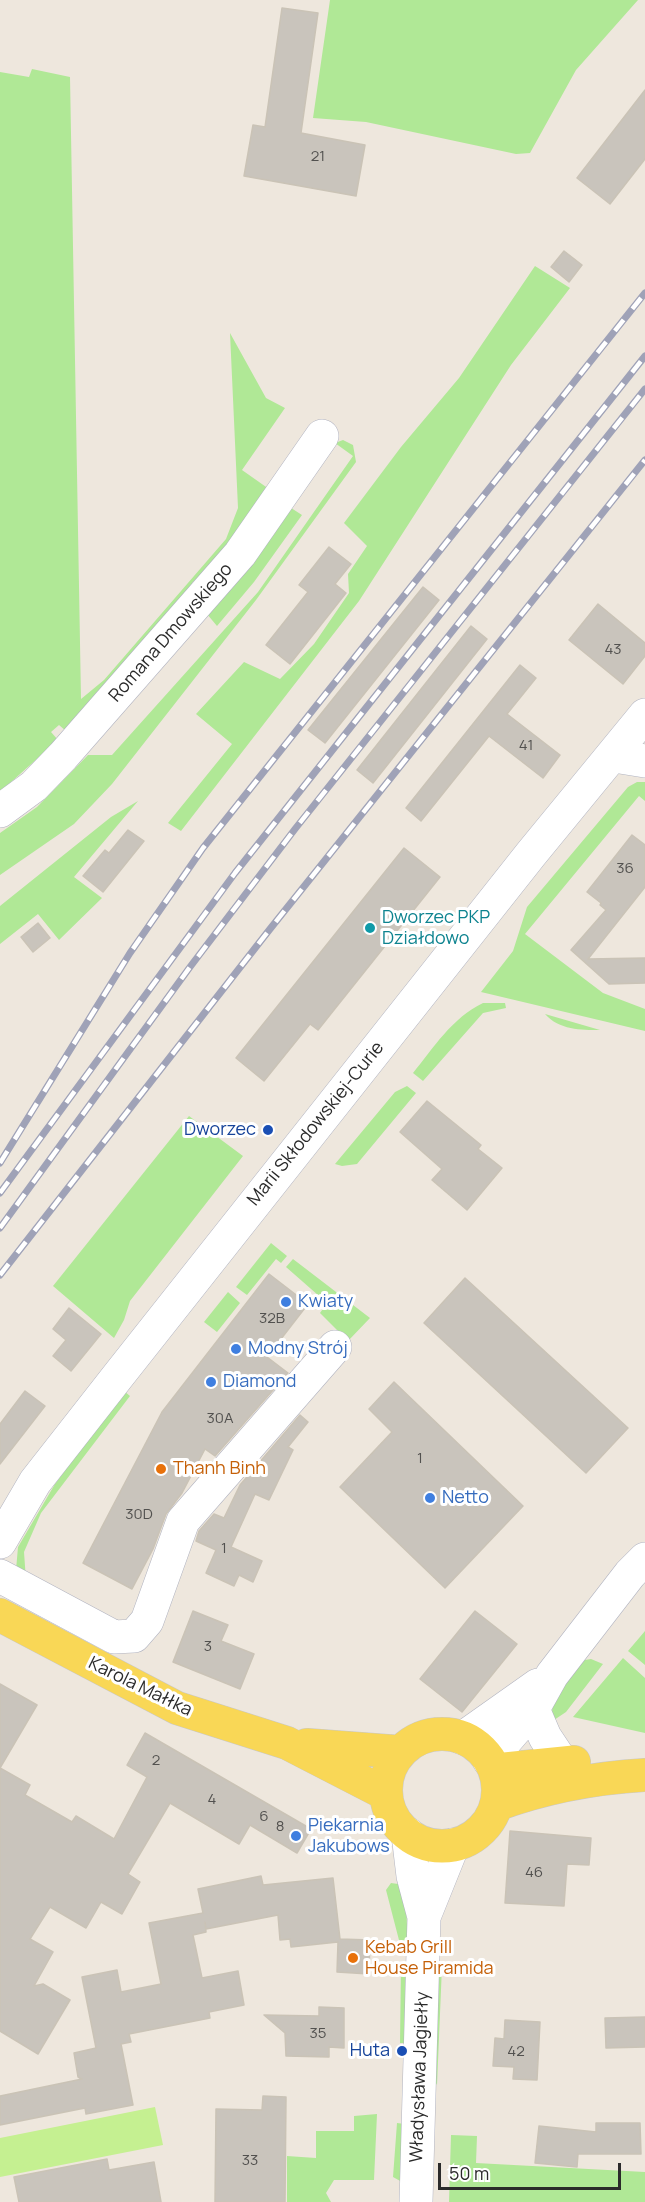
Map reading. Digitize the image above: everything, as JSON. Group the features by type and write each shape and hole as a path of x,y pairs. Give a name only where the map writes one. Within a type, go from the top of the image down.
{"main road":[{"name":"Karola Małłka","path":"0,1615 177,1708 287,1743 386,1794"},
{"path":"444,1734 463,1738 478,1746 492,1765 498,1788 496,1805 480,1831 468,1840 453,1845 437,1846 422,1842 408,1834 393,1816 386,1794 388,1775 401,1752 426,1736 444,1734"},
{"name":"Karola Małłka","path":"287,1743 401,1752"},
{"path":"492,1765 563,1764 645,1756"},
{"path":"496,1805 536,1790 645,1775"}],"street":[{"name":"Romana Dmowskiego","path":"0,811 34,786 63,756 240,554 322,436"},
{"name":"Marii Skłodowskiej-Curie","path":"0,1542 35,1482 517,872 629,759 645,718"},
{"path":"0,1576 114,1637 134,1636 147,1621 183,1521 335,1347"},
{"path":"492,1765 533,1709 552,1676 630,1574 645,1559"},
{"path":"463,1738 552,1676"},
{"path":"533,1709 545,1737 563,1764"},
{"name":"Władysława Jagiełły","path":"408,1834 413,1876 424,1917 416,2202"},
{"name":"Władysława Jagiełły","path":"424,1917 453,1845"}],"green space":[{"path":"330,0 638,0 576,70 530,153 516,154 366,122 313,118"},
{"path":"32,69 70,77 81,699 104,680 226,539 238,508 230,333 266,398 285,408 242,470 269,489 225,552 192,583 195,587 66,731 59,725 51,732 58,740 0,792 0,72 29,77"},
{"path":"535,266 570,288 511,365 359,601 181,831 168,823 232,744 196,714 244,662 280,679 314,644 349,593 348,574 367,546 344,523 401,447 459,378"},
{"path":"343,440 353,445 356,462 256,600 112,784 74,824 0,875 0,833 37,807 88,755 112,755 258,592 353,456 335,443"},
{"path":"288,506 302,515 254,582 217,626 207,614"},
{"path":"637,782 645,782 645,801 639,796 525,934 603,993 645,1009 645,1031 481,992 513,951 527,907 628,787"},
{"path":"138,801 74,877 102,898 59,940 38,914 0,944 0,906 111,817"},
{"path":"483,1003 505,1003 506,1008 483,1013 423,1081 413,1073 453,1025"},
{"path":"545,1014 600,1030 564,1026"},
{"path":"407,1086 416,1093 357,1164 342,1166 335,1164 395,1092"},
{"path":"189,1116 243,1156 130,1301 124,1320 114,1338 53,1286"},
{"path":"271,1243 287,1256 281,1263 276,1259 247,1295 236,1287"},
{"path":"293,1259 370,1318 348,1341 320,1313 327,1303 286,1267"},
{"path":"228,1292 240,1303 217,1332 204,1322"},
{"path":"124,1391 130,1396 41,1513 24,1552 26,1580 16,1570 18,1547 55,1484"},
{"path":"645,1631 645,1665 628,1651"},
{"path":"623,1658 645,1678 645,1733 573,1717"},
{"path":"591,1659 603,1664 566,1712 551,1722 553,1702 579,1661"},
{"path":"391,1883 405,1885 408,1944 400,1944 386,1890"},
{"path":"401,1964 408,1964 406,2043 400,2043"},
{"path":"435,1965 442,1966 437,2085 432,2076"},
{"path":"155,2107 163,2145 0,2177 0,2138"},
{"path":"377,2114 374,2180 334,2180 326,2193 331,2202 287,2202 287,2156 316,2158 316,2131 354,2131 354,2116"},
{"path":"397,2123 405,2124 402,2182 393,2177"},
{"path":"451,2135 477,2136 476,2163 645,2172 645,2202 449,2202"}],"building":[{"path":"282,8 318,13 301,133 365,145 356,196 244,176 253,125 265,127"},
{"path":"645,90 645,159 610,204 577,178"},
{"path":"564,251 582,265 569,282 551,267"},
{"path":"329,547 351,564 335,584 346,593 290,664 266,645 308,592 299,585"},
{"path":"423,587 439,600 325,743 308,730"},
{"path":"598,604 645,643 645,656 623,684 569,640"},
{"path":"471,626 487,639 373,783 357,770"},
{"path":"520,665 536,678 507,714 560,755 543,778 489,736 421,821 406,808"},
{"path":"128,830 144,841 103,892 83,876 105,850 109,853"},
{"path":"632,835 645,845 645,887 588,959 645,958 645,983 609,984 571,950 606,910 587,892"},
{"name":"Dworzec PKP Działdowo","path":"404,848 440,877 318,1030 310,1024 264,1081 236,1058"},
{"path":"38,923 50,938 33,952 21,937"},
{"path":"427,1101 481,1145 478,1149 502,1168 467,1210 432,1180 442,1169 400,1132"},
{"path":"269,1274 308,1304 267,1357 288,1373 215,1456 205,1449 182,1493 166,1514 153,1549 132,1589 83,1563 162,1412"},
{"path":"465,1278 628,1428 586,1473 424,1323"},
{"path":"69,1308 101,1334 71,1371 53,1356 66,1340 53,1329"},
{"path":"394,1382 523,1506 445,1588 340,1487 392,1432 369,1409"},
{"path":"25,1391 45,1406 0,1464 0,1424"},
{"path":"300,1415 308,1422 288,1447 293,1450 269,1500 255,1494 231,1547 262,1561 253,1582 239,1575 234,1586 206,1573 216,1550 196,1541 199,1531 214,1514 224,1518 240,1485"},
{"path":"193,1611 228,1625 221,1641 254,1654 240,1689 173,1662"},
{"path":"475,1611 517,1644 462,1712 420,1679"},
{"path":"0,1684 37,1705 0,1768"},
{"path":"145,1733 311,1829 297,1853 250,1825 239,1844 170,1803 128,1874 140,1882 122,1914 101,1902 86,1928 50,1907 30,1939 53,1952 34,1986 43,1984 70,2000 38,2054 0,2031 0,1768 30,1785 25,1795 72,1822 76,1816 114,1839 147,1777 127,1765"},
{"path":"510,1831 591,1838 589,1865 567,1864 564,1906 505,1903"},
{"path":"261,1876 263,1885 333,1878 340,1939 370,1940 369,1974 337,1972 338,1942 291,1947 290,1939 280,1940 278,1915 206,1929 205,1922 206,1932 193,1935 202,1978 238,1971 244,2005 209,2012 210,2018 129,2034 131,2042 121,2044 133,2105 86,2114 85,2108 0,2125 0,2096 82,2079 78,2077 74,2053 96,2048 82,1977 117,1970 121,1992 161,1984 149,1923 203,1913 198,1889"},
{"path":"319,2007 344,2008 344,2048 329,2047 329,2057 286,2056 285,2033 264,2015 319,2016"},
{"path":"645,2017 645,2047 606,2048 605,2018"},
{"path":"505,2020 540,2022 537,2080 513,2079 514,2067 493,2066 495,2038 504,2039"},
{"path":"263,2096 286,2097 285,2202 215,2202 216,2109 262,2110"},
{"path":"596,2123 640,2123 641,2154 578,2154 577,2167 535,2163 539,2126 596,2132"},
{"path":"107,2159 109,2170 154,2162 161,2202 19,2202 14,2177"}],"railway":[{"path":"0,1163 130,953 203,848 645,293"},
{"path":"0,1193 235,873 645,356"},
{"path":"0,1228 190,967 295,829 645,389"},
{"path":"0,1275 270,929 645,460"}],"place":[{"name":"Dworzec PKP Działdowo","path":"370,928"},
{"name":"Dworzec","path":"268,1130"},
{"name":"Kwiaty","path":"286,1302"},
{"name":"Modny Strój","path":"236,1349"},
{"name":"Diamond","path":"211,1382"},
{"name":"Thanh Binh","path":"161,1469"},
{"name":"Netto","path":"430,1498"},
{"name":"Piekarnia Jakubows","path":"296,1836"},
{"name":"Kebab Grill House Piramida","path":"353,1958"},
{"name":"Huta","path":"402,2051"}]}
